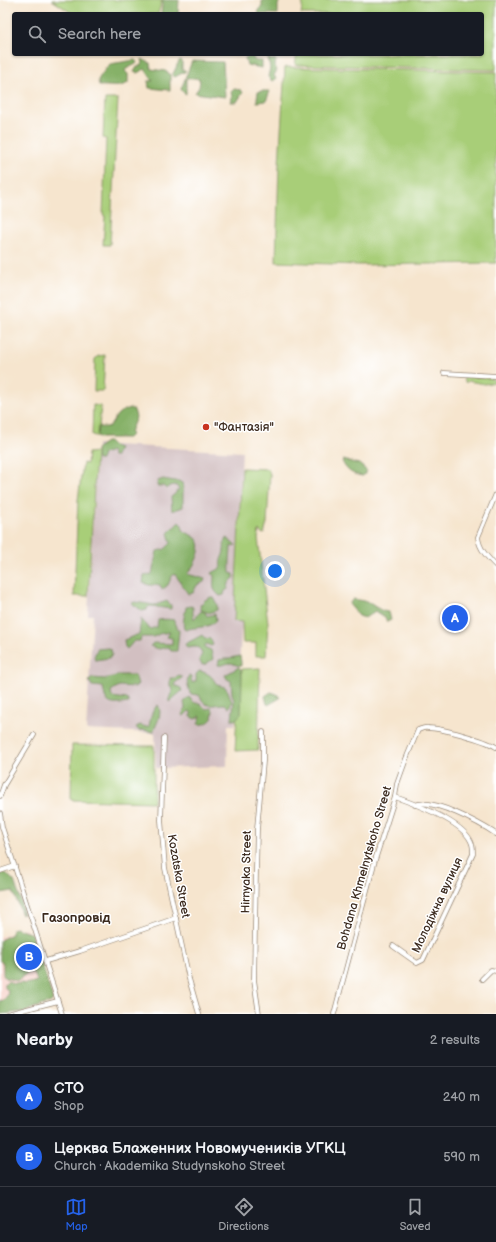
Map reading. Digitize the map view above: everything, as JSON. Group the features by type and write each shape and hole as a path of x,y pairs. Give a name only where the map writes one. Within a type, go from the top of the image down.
{"street":[{"path":"444,373 496,376"},
{"path":"496,494 478,537 479,543 485,554 496,566"},
{"name":"Bohdana Khmelnytskoho Street","path":"334,1014 375,860 395,797 397,784 418,730 427,728 445,731 467,736 496,747"},
{"name":"Hirnyaka Street","path":"259,1014 254,980 257,829 262,788 264,732"},
{"path":"0,796 4,785 34,735"},
{"name":"Kozatska Street","path":"164,738 161,832 165,868 189,979 200,1014"},
{"name":"Молодіжна вулиця","path":"393,946 418,963 423,960 473,854 473,845 464,832 439,816 395,797"},
{"path":"415,805 419,803 438,806 471,820 496,834"},
{"path":"0,813 2,827 16,866 62,1014"},
{"path":"0,872 16,866"},
{"path":"46,961 176,918"},
{"path":"482,979 491,970 496,971"},
{"path":"7,1014 58,1001"}],"shaded area":[{"path":"97,444 242,452 234,620 242,621 235,725 228,725 227,766 156,768 155,733 86,730 93,615 88,615"},
{"path":"26,929 48,993 0,1008 0,937"}],"green space":[{"path":"52,0 162,0 159,12 70,12"},
{"path":"163,0 179,0 178,12 161,12"},
{"path":"262,0 280,0 278,12 258,12 258,10 262,7"},
{"path":"303,0 496,0 496,70 295,65 297,56 484,56 484,12 301,12"},
{"path":"252,56 255,61 262,61 262,68 247,65 245,58"},
{"path":"268,58 271,60 275,59 276,61 275,66 277,71 274,75 276,79 272,81 268,77 270,68"},
{"path":"142,59 150,63 151,69 165,71 170,74 170,90 149,88 148,81 153,81 145,69 137,73 134,72 137,67 143,64"},
{"path":"135,60 137,62 136,64 125,71 128,74 128,83 118,86 99,86 98,80 110,64"},
{"path":"180,60 182,61 182,69 186,71 175,77 172,75"},
{"path":"192,61 223,62 225,97 195,93 199,87 200,80 196,78 186,79 186,94 183,92 181,89"},
{"path":"285,67 496,72 496,263 359,265 276,262 279,164"},
{"path":"234,89 241,90 243,92 237,102 231,102 231,92"},
{"path":"270,91 266,101 257,102 258,92"},
{"path":"105,99 118,99 110,245 103,245 105,216 103,215 106,139 103,138"},
{"path":"105,355 103,391 94,391 95,359 98,356"},
{"path":"466,376 492,379 496,381 485,384 468,381 466,383 463,379"},
{"path":"93,405 101,406 98,437 92,435"},
{"path":"130,408 134,410 136,417 130,432 132,434 128,438 100,438 97,435 98,427 107,427 111,425 118,414"},
{"path":"106,442 109,442 113,446 119,448 116,456 113,456 111,451 103,454 101,460 97,460 96,449"},
{"path":"96,452 88,596 74,596 78,500 83,463 87,464 88,453"},
{"path":"342,461 359,464 367,471 363,476 356,475 348,470"},
{"path":"242,468 268,469 270,474 267,523 264,534 259,530 258,538 268,623 266,656 256,656 256,643 243,643 242,622 234,621"},
{"path":"163,479 179,481 183,484 183,507 172,511 171,497 176,493 176,491 179,490 176,485 169,486 167,489 163,486 157,486 158,481"},
{"path":"179,522 182,525 183,530 197,539 200,547 197,558 187,574 205,579 204,582 197,585 193,593 188,594 175,574 172,576 168,585 162,590 160,585 143,583 144,576 152,574 157,551 165,549 171,543 168,533"},
{"path":"228,538 236,545 233,547 231,546 230,562 230,573 234,574 234,578 229,583 228,589 225,591 224,595 220,596 214,589 214,576 212,573 221,568 220,562 224,553 224,541"},
{"path":"213,597 217,604 217,610 209,613 201,610 200,605"},
{"path":"353,599 369,603 382,611 389,612 391,620 387,622 385,617 375,611 365,618 359,616 349,604"},
{"path":"167,601 171,605 171,609 150,606 147,610 142,611 132,604 135,602 155,605"},
{"path":"192,606 194,619 201,611 205,612 207,616 215,614 216,621 213,624 206,626 186,630 184,629 183,621 186,607"},
{"path":"141,619 150,629 157,627 158,620 174,620 179,631 177,651 171,651 169,647 159,649 150,646 153,643 172,644 172,638 167,637 170,632 159,634 154,637 141,637 140,641 134,641 127,649 125,647 124,640 139,634"},
{"path":"202,635 205,638 211,639 213,645 211,646 206,644 204,647 211,650 213,659 202,665 199,660 202,654 200,649 196,647 187,648 185,644"},
{"path":"97,649 111,649 112,654 109,658 95,660 94,657"},
{"path":"240,656 241,666 231,663 218,665 219,660"},
{"path":"239,667 242,676 241,714 235,720 232,720 234,700 231,681 227,679 225,675"},
{"path":"260,668 258,750 235,751 237,712 240,712 242,669"},
{"path":"199,671 210,675 217,685 225,687 232,702 229,708 225,704 210,705 204,703 199,695 190,694 187,683 189,675 191,676 192,683 196,681 196,674"},
{"path":"119,675 135,675 138,684 135,687 119,686 111,691 112,697 127,699 129,703 110,703 104,694 103,687 92,686 89,681 92,678 106,679"},
{"path":"178,675 182,676 182,678 174,685 181,688 182,691 169,702 172,690 170,686 170,678 175,678"},
{"path":"271,692 277,694 280,698 268,705 265,696"},
{"path":"189,697 195,703 200,703 206,709 211,708 213,710 212,719 209,722 198,724 201,716 195,719 191,717 191,712 189,711 184,716 182,715 185,708 184,702"},
{"path":"158,705 160,715 153,732 142,730 139,731 136,727 140,725 146,727 149,726 153,712"},
{"path":"72,745 154,746 154,802 71,800"},
{"path":"6,873 14,881 21,901 22,915 13,891 0,893 0,874"},
{"path":"15,928 32,934 53,999 51,1002 24,1013 0,1014 0,1000 2,1001 7,996 8,990 5,988 5,983 8,981 15,984 25,984 37,981 34,973 32,972 25,974 18,981 6,978 3,975 3,963 0,961 0,940 12,934 12,929"}],"place":[{"name":"\"Фантазія\"","path":"206,427"},
{"name":"СТО","path":"455,618"},
{"name":"Церква Блаженних Новомучеників УГКЦ","path":"29,957"}],"district":[{"name":"Газопровід","path":"76,917"}]}
